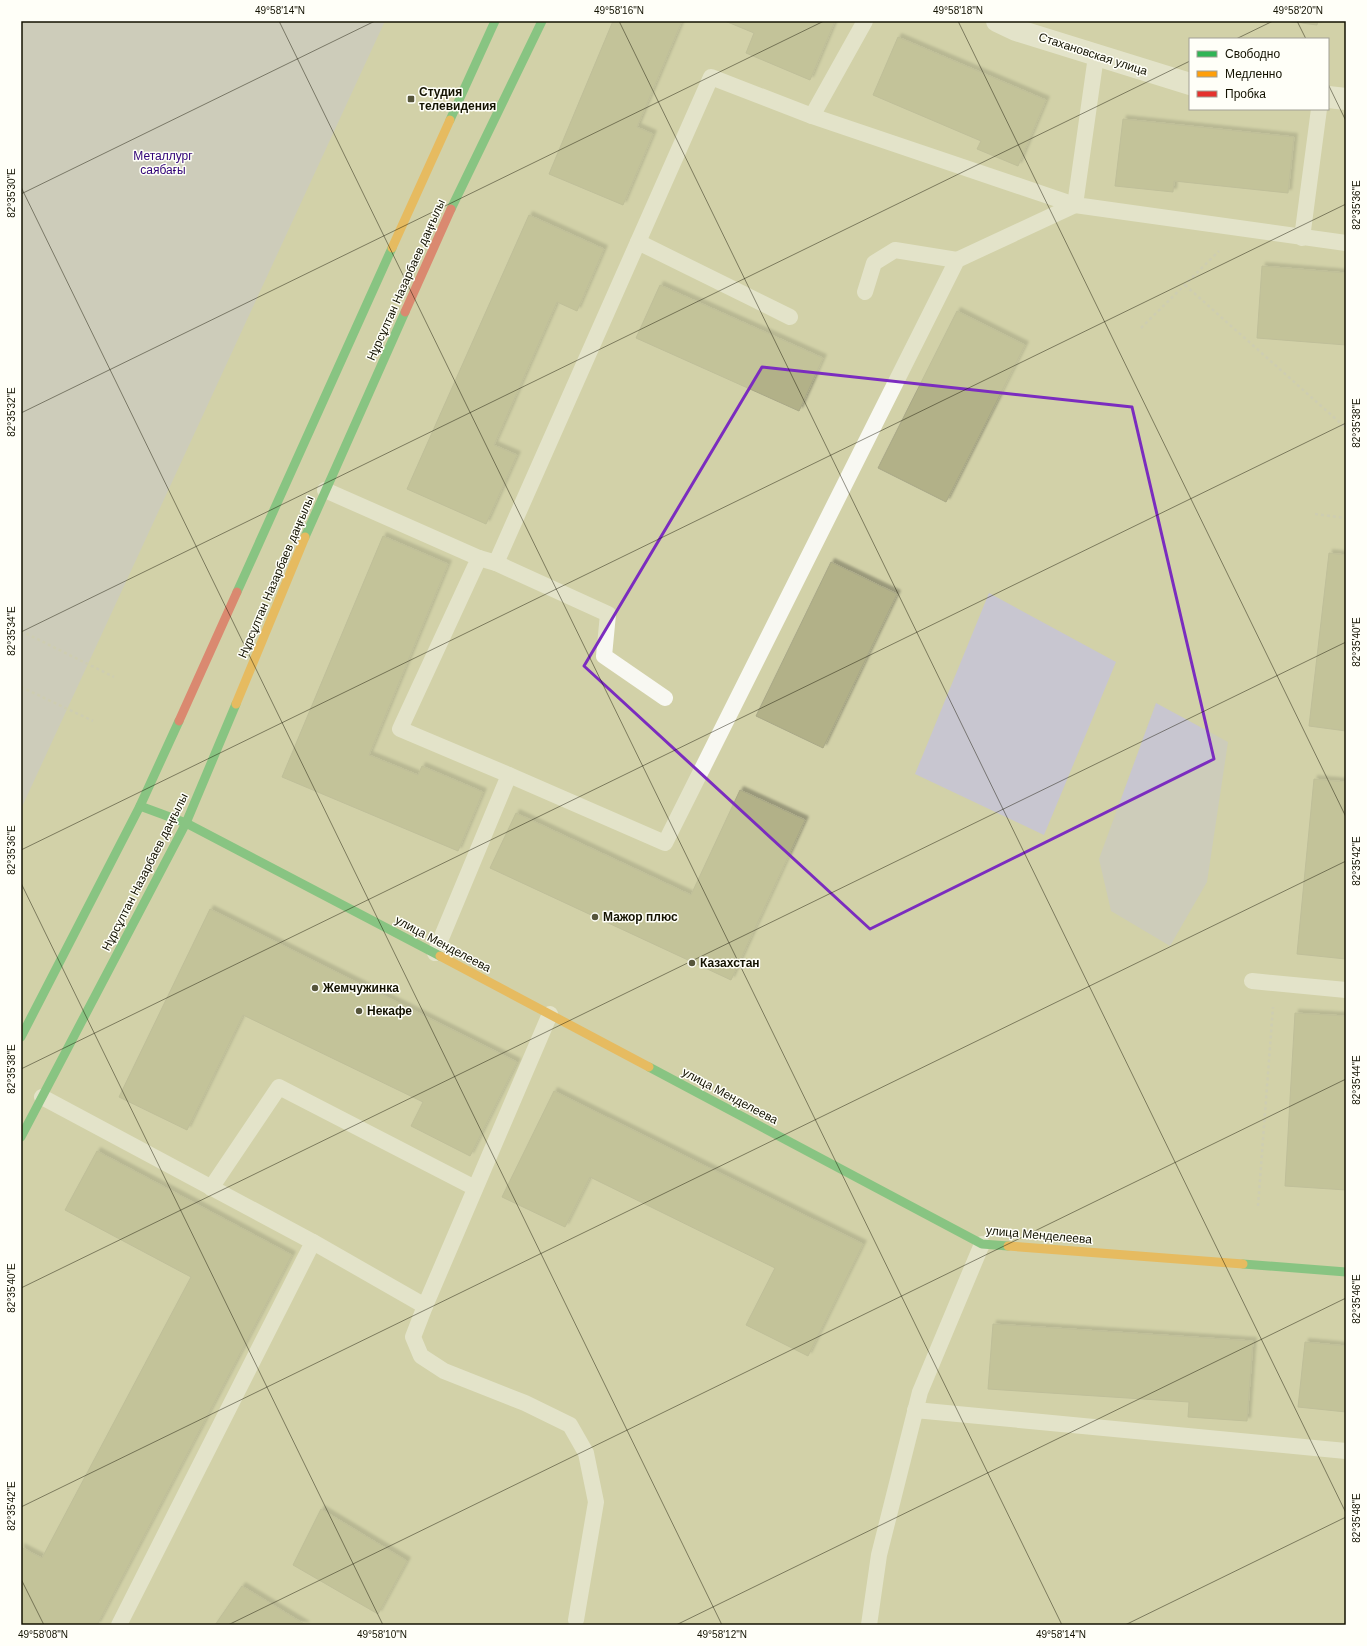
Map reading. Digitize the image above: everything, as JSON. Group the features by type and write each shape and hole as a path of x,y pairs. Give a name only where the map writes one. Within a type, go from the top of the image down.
{"main road":[{"name":"Нұрсұлтан Назарбаев даңғылы","path":"21,1037 140,806 495,21"},
{"name":"Нұрсұлтан Назарбаев даңғылы","path":"21,1137 186,823 325,490 454,202 542,21"},
{"name":"улица Менделеева","path":"140,806 186,823 435,953 982,1244 1346,1272"}],"street":[{"name":"Стахановская улица","path":"997,21 1016,30 1189,84"},
{"path":"1329,97 1346,99"}],"lane":[{"path":"812,116 865,21"},
{"path":"1075,205 1096,56"},
{"path":"496,563 711,77 812,116 1075,205 1346,243"},
{"path":"1302,238 1318,110"},
{"path":"865,292 874,263 895,250 957,260 1075,205"},
{"path":"638,242 790,317"},
{"path":"478,558 400,728 665,843 957,260"},
{"path":"325,490 478,558 496,563 608,614 604,656 665,698"},
{"path":"435,953 509,775"},
{"path":"1252,981 1346,990"},
{"path":"550,1014 413,1337 422,1356 444,1370 525,1403 570,1425 586,1454 596,1502 588,1560 576,1620"},
{"path":"211,1188 279,1088 475,1188"},
{"path":"42,1097 313,1242 425,1306"},
{"path":"119,1625 313,1242"},
{"path":"869,1625 879,1555 920,1392 982,1244"},
{"path":"915,1410 1346,1451"}],"path":[{"path":"1141,328 1242,229"},
{"path":"1185,285 1346,428"},
{"path":"1315,514 1346,518"},
{"path":"21,631 114,677"},
{"path":"21,687 93,721"},
{"path":"1258,1206 1275,983"}],"highlighted area":[{"path":"762,367 1132,407 1214,759 870,929 584,666"}],"green space":[{"name":"Металлург саябағы","path":"21,21 385,21 21,809"},
{"path":"989,593 1116,662 1044,835 915,774"},
{"path":"1156,703 1228,742 1207,882 1170,946 1111,911 1099,859"}],"building":[{"path":"613,21 682,21 637,127 653,134 623,205 549,174"},
{"path":"725,21 835,21 810,80 746,53 754,33"},
{"path":"1286,21 1318,21 1317,25"},
{"path":"898,37 1046,100 1018,166 977,149 981,141 873,95"},
{"path":"1123,119 1294,137 1288,193 1174,181 1173,192 1115,186"},
{"path":"529,215 604,249 577,311 557,302 494,445 517,455 486,524 407,489"},
{"path":"1262,266 1346,273 1346,345 1257,338"},
{"path":"660,285 823,358 799,411 636,338"},
{"path":"957,311 1025,345 946,502 878,468"},
{"path":"383,536 448,564 369,755 418,775 422,766 483,792 458,851 282,777"},
{"path":"1329,553 1346,555 1346,731 1309,726"},
{"path":"831,562 897,594 823,748 756,716"},
{"path":"1314,779 1346,782 1346,959 1297,954"},
{"path":"740,790 805,820 731,980 490,868 516,813 691,895"},
{"path":"210,909 517,1062 470,1156 411,1126 423,1102 243,1015 187,1130 119,1097"},
{"path":"1295,1013 1346,1016 1346,1190 1285,1186"},
{"path":"554,1091 863,1244 808,1356 746,1325 775,1268 590,1177 565,1227 502,1197"},
{"path":"97,1151 292,1255 97,1625 21,1625 21,1547 42,1558 191,1277 65,1210"},
{"path":"993,1324 1253,1341 1247,1421 1188,1417 1189,1402 988,1389"},
{"path":"1305,1342 1346,1346 1346,1412 1298,1407"},
{"path":"321,1509 407,1561 378,1614 293,1565"},
{"path":"242,1586 306,1625 215,1625"}],"traffic: fast":[{"path":"450,120 495,21"},
{"path":"451,209 542,21"},
{"path":"237,592 392,248"},
{"path":"305,537 405,312"},
{"path":"21,1137 186,823 236,704"},
{"path":"21,1037 140,806 179,721"},
{"path":"140,806 186,823 440,956"},
{"path":"649,1067 982,1244 1008,1246"},
{"path":"1243,1264 1346,1272"}],"traffic: slow":[{"path":"392,248 450,120"},
{"path":"236,704 305,537"},
{"path":"440,956 649,1067"},
{"path":"1008,1246 1243,1264"}],"traffic: jam":[{"path":"405,312 451,209"},
{"path":"179,721 237,592"}],"place":[{"name":"Студия телевидения","path":"411,99"},
{"name":"Мажор плюс","path":"595,917"},
{"name":"Казахстан","path":"692,963"},
{"name":"Жемчужинка","path":"315,988"},
{"name":"Некафе","path":"359,1011"}]}
